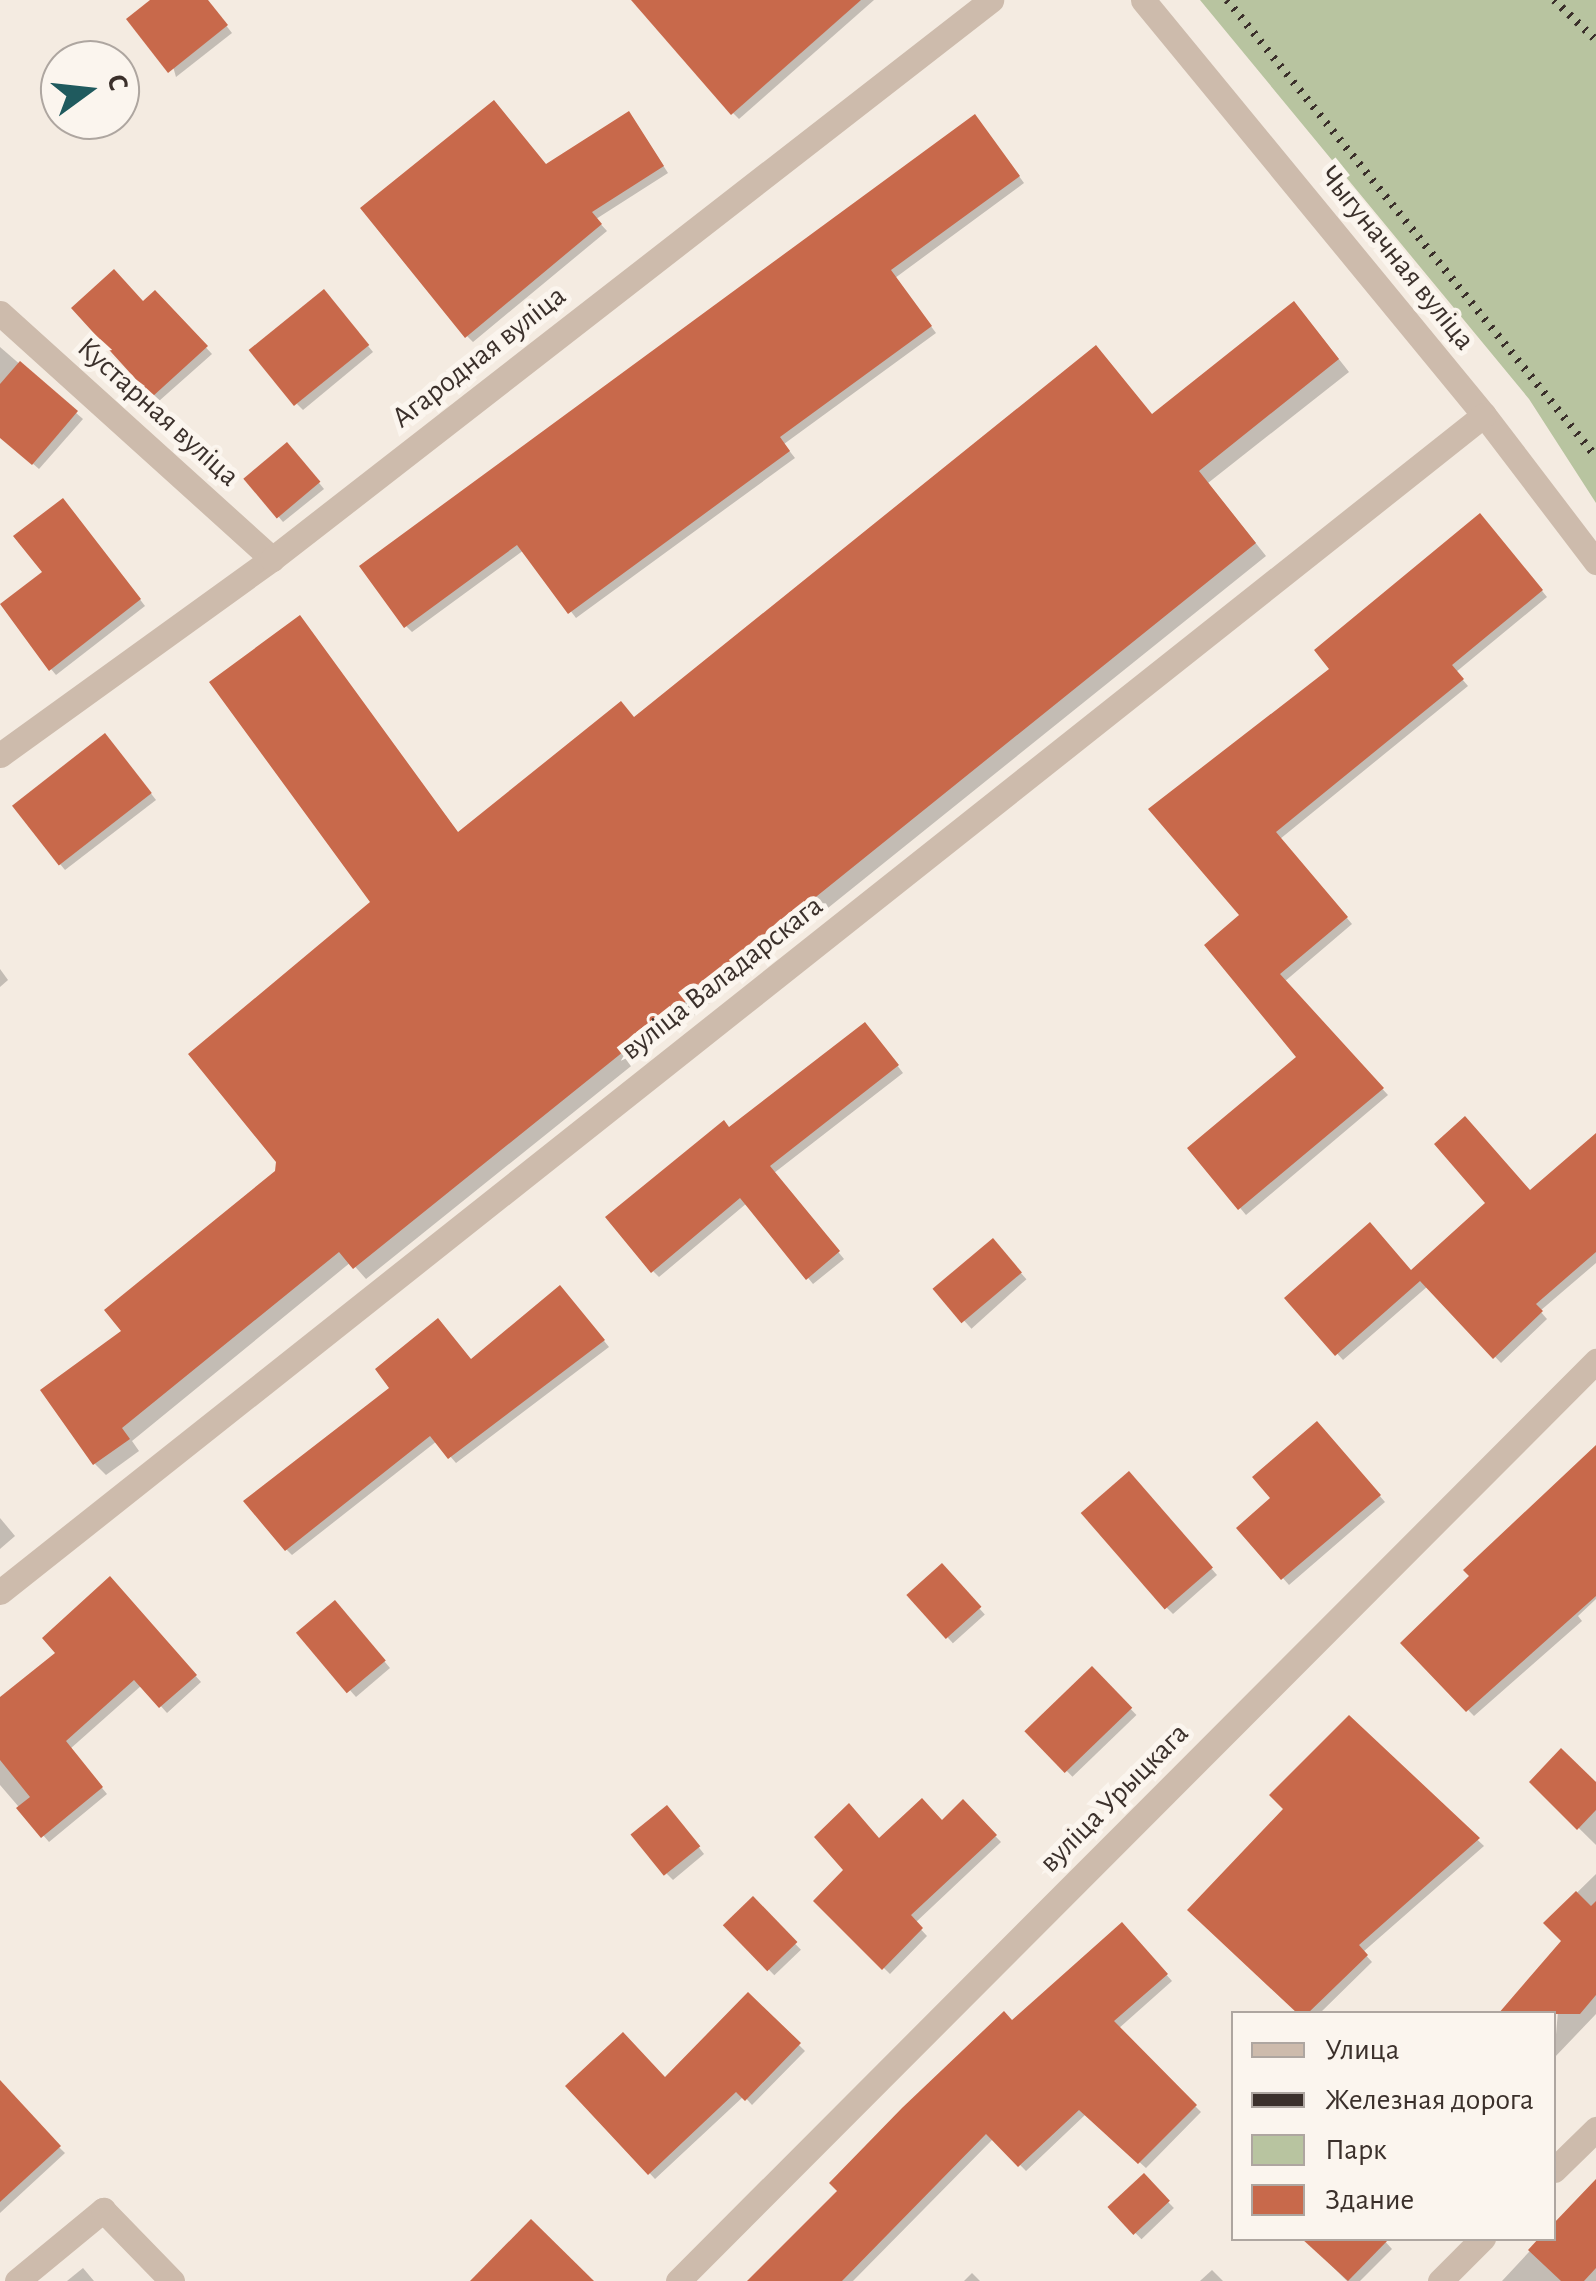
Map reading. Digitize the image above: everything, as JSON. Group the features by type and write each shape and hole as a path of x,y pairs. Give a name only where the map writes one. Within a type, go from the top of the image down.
{"street":[{"name":"Агародная вуліца","path":"0,755 272,559 991,0"},
{"name":"Чыгуначная вуліца","path":"1143,0 1484,415 1596,562"},
{"name":"Кустарная вуліца","path":"0,314 272,559"},
{"name":"вуліца Валадарскага","path":"0,1592 1484,415"},
{"name":"вуліца Урыцкага","path":"678,2281 1596,1360"},
{"path":"1556,2168 1596,2129"},
{"path":"17,2281 104,2210 172,2281"},
{"path":"1440,2281 1481,2241"}],"green space":[{"path":"1200,0 1596,0 1596,503 1529,399"}],"building":[{"path":"150,0 208,0 228,25 168,73 126,19"},
{"path":"631,0 861,0 731,115"},
{"path":"494,100 546,164 629,111 664,166 592,212 602,224 465,338 360,208"},
{"path":"975,114 1020,176 891,270 932,326 780,437 790,451 568,614 517,545 404,628 359,566"},
{"path":"114,269 143,301 155,290 208,346 152,397 71,308"},
{"path":"324,289 369,345 294,406 249,350"},
{"path":"1294,301 1339,359 1199,471 1256,543 353,1269 339,1252 122,1428 130,1439 93,1465 40,1390 121,1331 104,1310 275,1171 276,1162 188,1054 370,902 209,682 300,615 458,832 621,701 634,717 1096,345 1152,414"},
{"path":"20,361 78,411 32,465 0,438 0,384"},
{"path":"287,442 320,482 277,518 243,479"},
{"path":"63,498 141,599 49,671 0,604 42,572 13,536"},
{"path":"1480,513 1543,590 1452,665 1464,679 1276,832 1348,917 1280,974 1384,1088 1238,1210 1187,1148 1296,1057 1204,945 1239,915 1148,809 1329,669 1314,650"},
{"path":"105,733 152,793 59,866 12,806"},
{"path":"865,1022 899,1065 770,1166 840,1251 806,1280 740,1198 651,1273 605,1217 724,1120 729,1127"},
{"path":"1465,1116 1530,1190 1596,1133 1596,1252 1536,1304 1543,1311 1493,1359 1420,1281 1335,1356 1284,1298 1370,1222 1411,1270 1485,1203 1434,1144"},
{"path":"993,1238 1022,1272 961,1323 932,1289"},
{"path":"560,1285 605,1340 448,1459 430,1436 285,1551 243,1501 389,1388 375,1369 438,1318 471,1359"},
{"path":"1317,1421 1381,1495 1281,1580 1236,1528 1270,1498 1252,1477"},
{"path":"1596,1445 1596,1596 1466,1712 1400,1643 1469,1576 1463,1570"},
{"path":"1129,1471 1213,1568 1165,1610 1081,1513"},
{"path":"942,1563 981,1607 946,1639 906,1595"},
{"path":"110,1576 197,1675 159,1708 134,1680 66,1741 103,1787 41,1838 16,1808 30,1797 0,1760 0,1697 55,1653 42,1638"},
{"path":"335,1600 386,1661 347,1693 296,1633"},
{"path":"1092,1666 1132,1708 1065,1773 1024,1731"},
{"path":"1349,1715 1480,1838 1359,1945 1368,1955 1310,2011 1295,2011 1187,1910 1283,1809 1269,1795"},
{"path":"1561,1748 1596,1782 1596,1810 1577,1830 1529,1782"},
{"path":"922,1798 942,1820 963,1799 997,1835 911,1915 923,1928 882,1970 813,1901 843,1870 814,1837 849,1803 879,1838"},
{"path":"667,1805 700,1846 664,1876 630,1835"},
{"path":"1576,1891 1591,1906 1596,1901 1596,1995 1580,2014 1501,2011 1561,1941 1543,1923"},
{"path":"753,1896 797,1942 767,1971 723,1925"},
{"path":"1122,1922 1168,1974 1114,2021 1197,2105 1138,2164 1079,2110 1018,2167 986,2134 842,2281 747,2281 837,2191 829,2183 902,2108 1004,2011 1012,2020"},
{"path":"748,1992 801,2043 745,2101 736,2092 648,2175 565,2086 623,2032 665,2077"},
{"path":"0,2080 61,2146 0,2202"},
{"path":"1144,2173 1170,2201 1133,2235 1107,2207"},
{"path":"1596,2179 1596,2268 1584,2281 1561,2281 1528,2250 1536,2241 1556,2241 1556,2221"},
{"path":"531,2219 594,2281 470,2281"},
{"path":"1304,2241 1387,2241 1348,2281"}],"railway":[{"path":"1227,0 1596,457"},
{"path":"1554,0 1596,40"}]}
